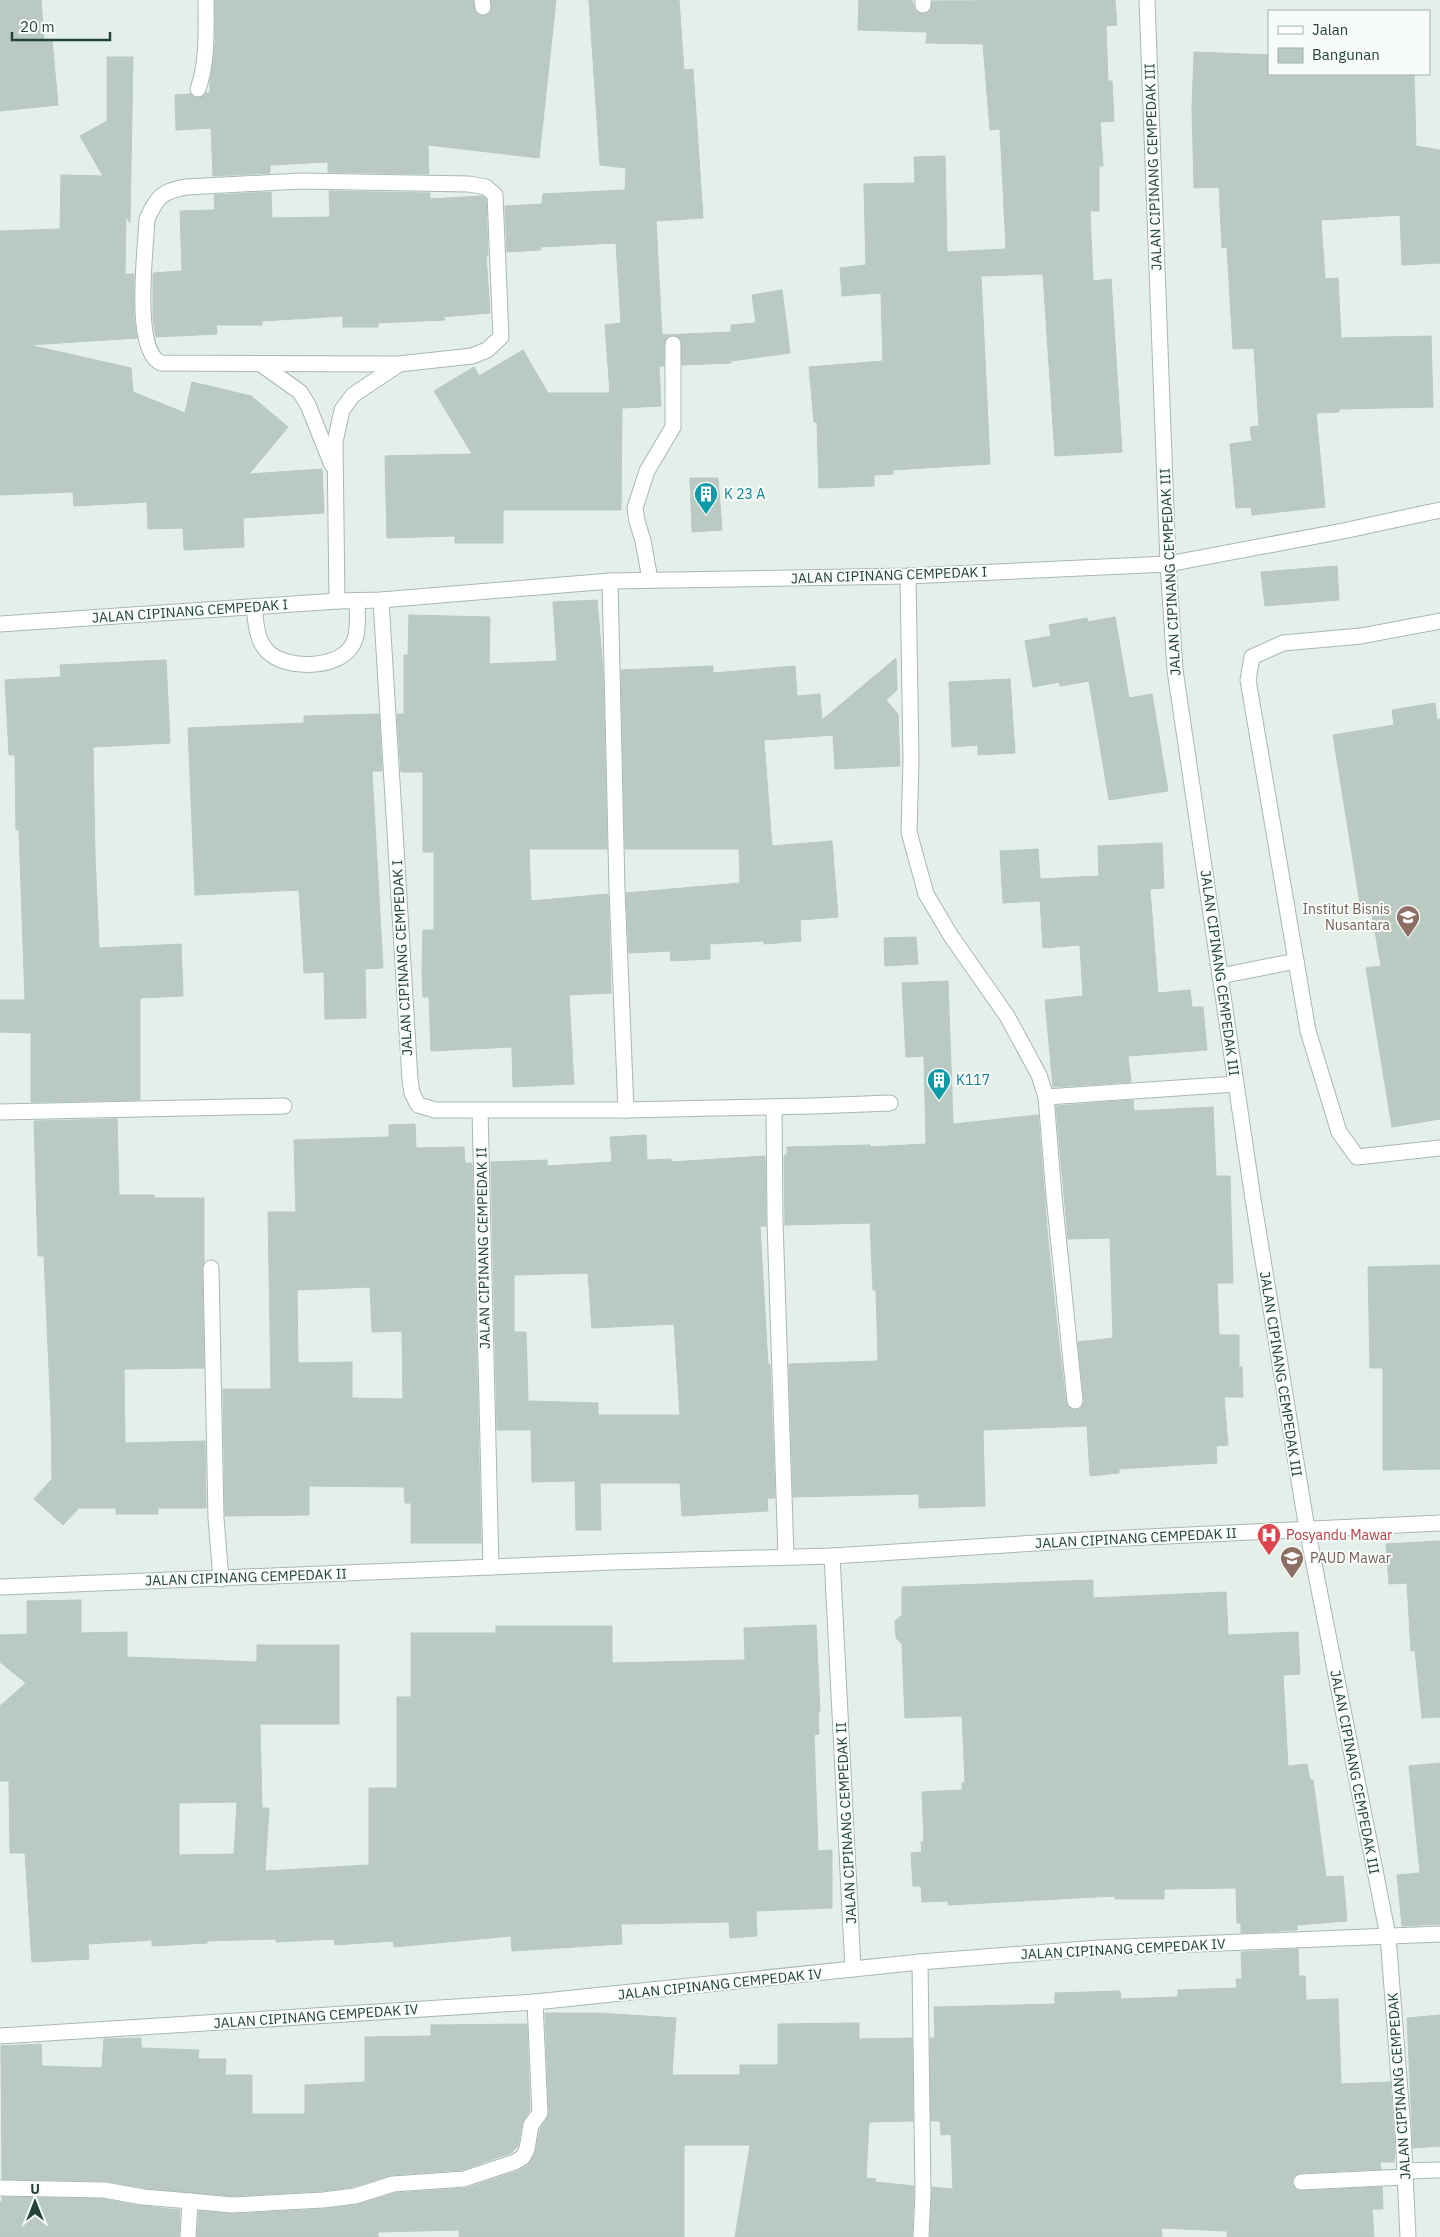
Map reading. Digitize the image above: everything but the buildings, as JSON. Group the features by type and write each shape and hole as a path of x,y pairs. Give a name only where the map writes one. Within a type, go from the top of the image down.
{"street":[{"path":"198,89 206,43 206,0"},
{"name":"JALAN CIPINANG CEMPEDAK III","path":"1147,0 1168,564 1175,670 1236,1084 1307,1529 1388,1936"},
{"path":"300,181 469,184 486,187 495,195 500,337 487,350 472,356 399,364 161,363 155,361 150,352 142,324 147,219 154,203 168,190 300,181"},
{"path":"650,579 643,541 636,522 636,508 647,471 673,427 673,344"},
{"path":"262,364 300,392 308,404 336,476"},
{"path":"337,601 335,442 342,410 353,395 399,364"},
{"name":"JALAN CIPINANG CEMPEDAK I","path":"0,624 337,601 381,600 610,580 908,576 1168,564 1343,531 1440,510"},
{"path":"908,576 911,760 909,832 926,894 951,936 1007,1016 1039,1075 1046,1097 1054,1196 1076,1401"},
{"path":"610,580 616,890 626,1110"},
{"path":"254,607 260,642 268,652 278,658 306,664 330,662 340,658 350,649 355,639 358,600"},
{"name":"JALAN CIPINANG CEMPEDAK I","path":"381,600 412,1093 418,1105 435,1110 626,1110 890,1102"},
{"path":"1440,621 1361,636 1283,643 1252,657 1248,680 1311,1040 1339,1132 1357,1157 1440,1148"},
{"path":"1220,976 1296,961"},
{"path":"1046,1097 1236,1084"},
{"path":"0,1112 284,1106"},
{"path":"774,1107 775,1221 786,1556"},
{"name":"JALAN CIPINANG CEMPEDAK II","path":"480,1110 491,1567"},
{"path":"211,1268 216,1518 221,1578"},
{"name":"JALAN CIPINANG CEMPEDAK II","path":"0,1588 491,1567 832,1556 1084,1540 1440,1523"},
{"name":"JALAN CIPINANG CEMPEDAK II","path":"832,1556 853,1970"},
{"name":"JALAN CIPINANG CEMPEDAK IV","path":"0,2036 535,2002 920,1962 1098,1948 1440,1934"},
{"name":"JALAN CIPINANG CEMPEDAK","path":"1388,1936 1408,2237"},
{"path":"920,1962 923,2194 921,2237"},
{"path":"0,2188 104,2190 144,2198 232,2205 355,2196 393,2184 464,2179 515,2162 523,2157 531,2125 540,2113 535,2002"},
{"path":"1302,2182 1440,2170"},
{"path":"188,2237 190,2201"}],"place":[{"name":"K 23 A","path":"706,515"},
{"name":"Institut Bisnis Nusantara","path":"1408,938"},
{"name":"K117","path":"939,1101"},
{"name":"Posyandu Mawar","path":"1269,1556"},
{"name":"PAUD Mawar","path":"1292,1579"}]}
